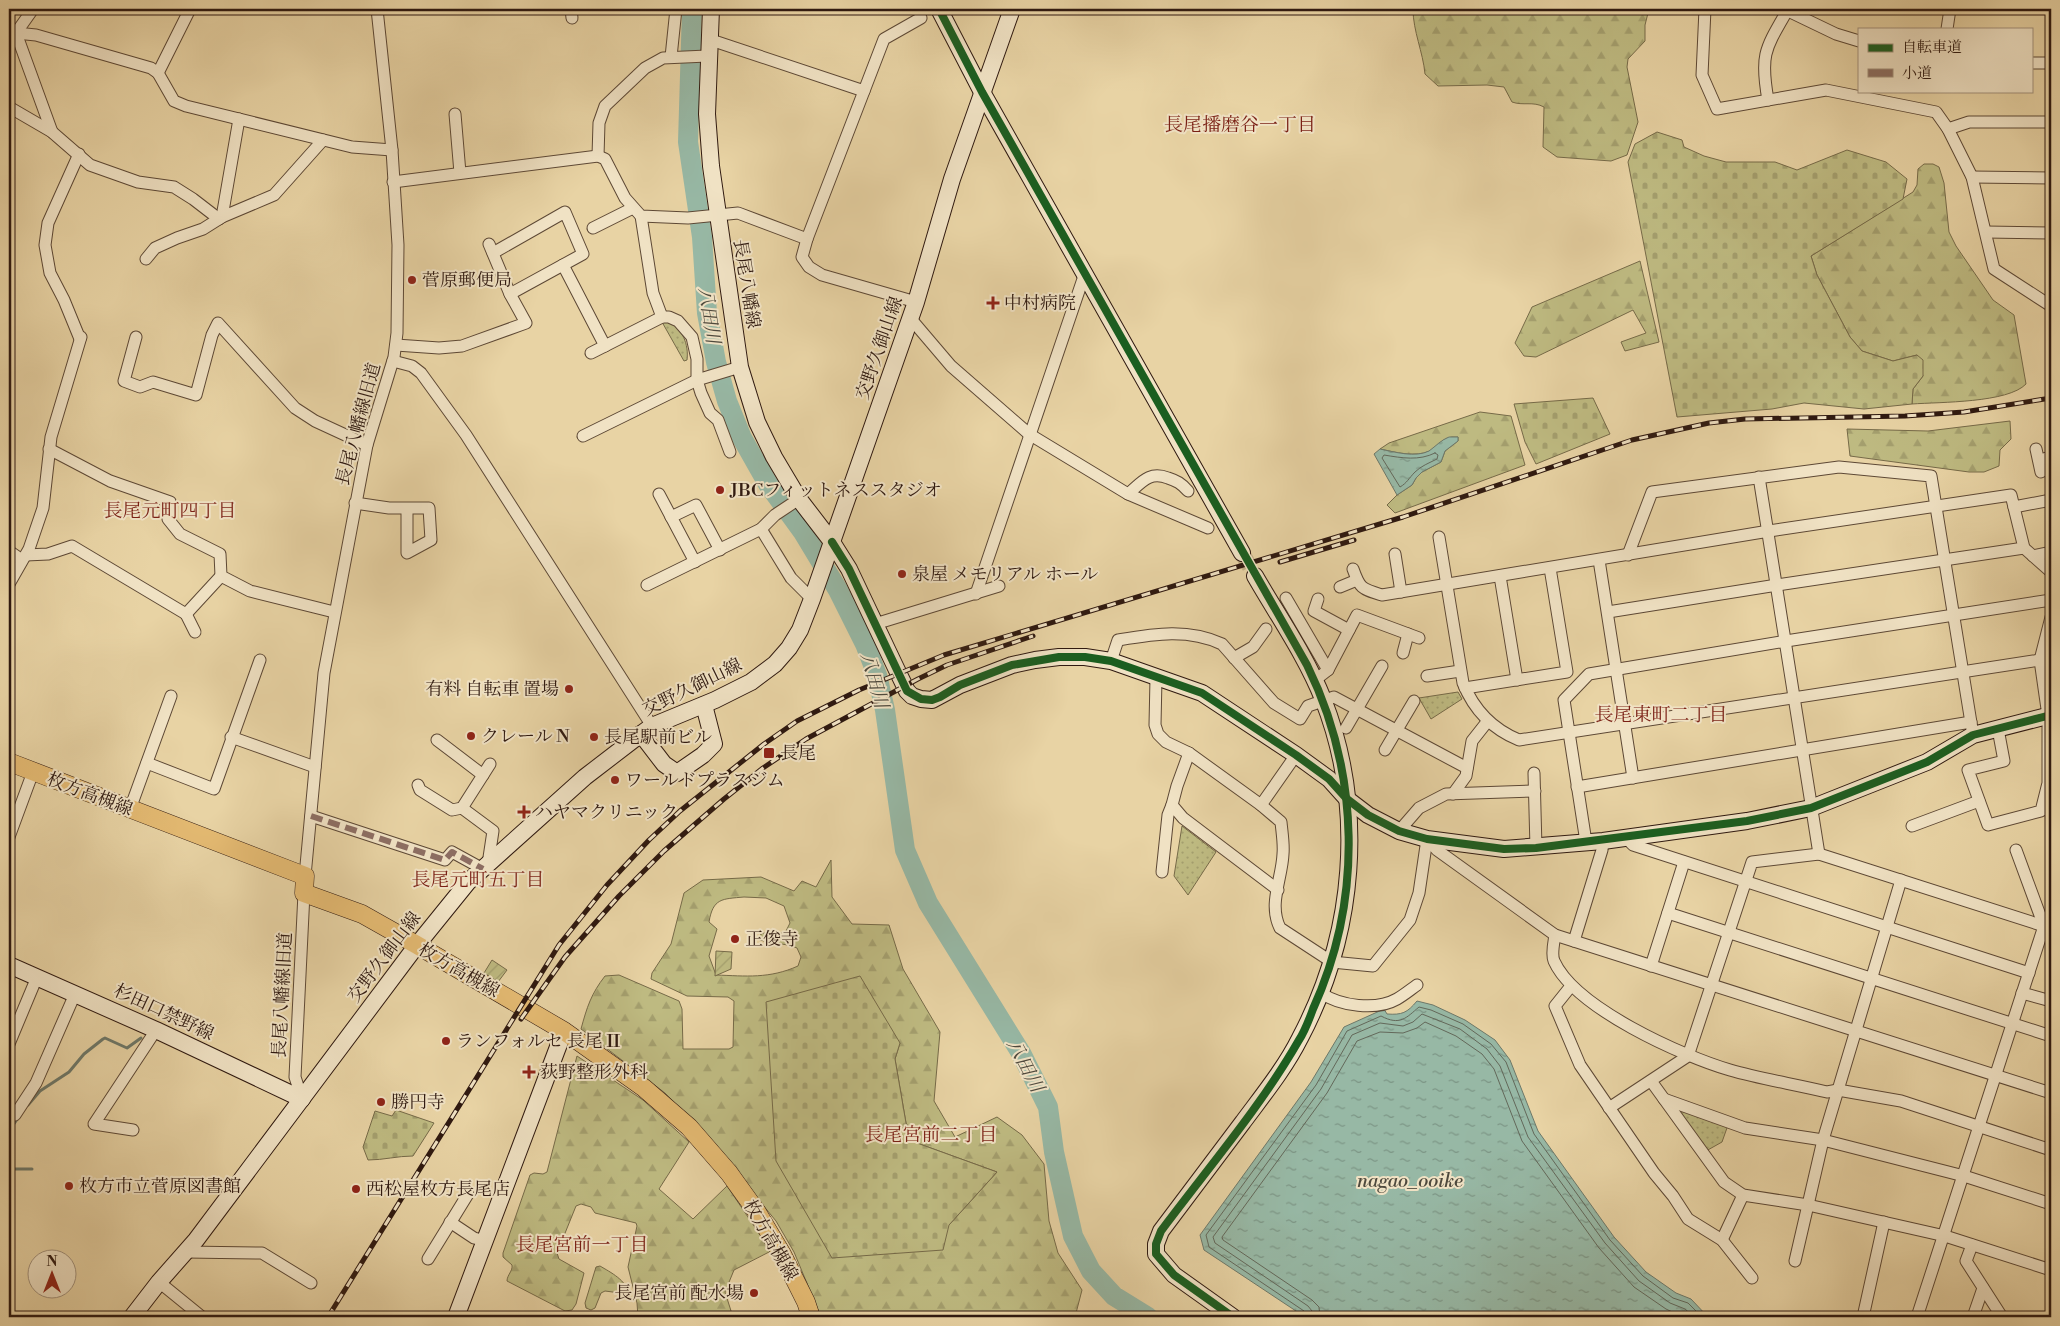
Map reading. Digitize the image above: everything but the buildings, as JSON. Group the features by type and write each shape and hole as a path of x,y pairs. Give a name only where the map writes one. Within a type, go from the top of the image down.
{"main road":[{"name":"枚方高槻線","path":"9,762 130,809 305,884 417,945 564,1031 652,1095 688,1127 729,1173 757,1212 782,1254 812,1317"}],"street":[{"path":"12,31 33,9"},
{"path":"158,73 190,9"},
{"name":"長尾八幡線旧道","path":"302,1099 295,1077 305,884 324,673 367,445 394,361 396,345 398,245 392,150 377,9"},
{"path":"674,57 676,9"},
{"name":"長尾八幡線","path":"711,9 708,39 703,56 713,217 740,368 757,422 796,500 830,549 849,569 907,691 921,699 932,700 960,685 1020,663 1059,657 1112,662 1202,693 1296,754 1329,779 1347,799 1368,815 1399,831 1427,839 1504,849 1536,848 1626,838 1747,821 1811,808 1927,762 1972,728"},
{"path":"939,9 982,92 1242,552"},
{"name":"交野久御山線","path":"132,1317 159,1282 186,1252 417,945 468,882 585,777 646,730 751,682 775,664 789,648 800,630 911,319 952,179 1012,9"},
{"path":"1706,9 1702,76 1717,109 1826,90 1936,112 1948,129 1972,177 1994,269 2051,306"},
{"path":"1947,28 1950,9"},
{"path":"1768,100 1764,76 1764,56 1786,10 1836,34 1858,42"},
{"path":"916,302 822,275 809,267 802,257 807,239 884,39 921,18"},
{"path":"12,31 36,35 152,68 158,73 174,101 352,147 392,150"},
{"path":"12,31 52,132"},
{"path":"708,39 864,91"},
{"path":"598,156 599,123 605,106 645,68 663,58 703,56"},
{"path":"2032,63 2051,63"},
{"path":"9,107 52,132 90,165 138,182 174,187 220,218"},
{"path":"455,114 460,173"},
{"path":"220,218 239,119"},
{"path":"1948,129 1969,122 2051,122"},
{"path":"146,259 155,248 202,229 220,218 274,195 295,174 323,140"},
{"path":"9,584 24,558 42,508 51,437 69,372 81,338 50,273 45,245 48,223 79,154"},
{"path":"393,182 598,156 605,159 637,212 653,293 662,317"},
{"path":"1972,177 2051,178"},
{"path":"396,345 439,348 462,346 526,323 510,294 491,249 565,212 583,254 510,294"},
{"path":"593,228 637,212 688,218 738,213 807,239"},
{"path":"1986,232 2051,233"},
{"path":"563,265 605,346"},
{"path":"976,594 1085,273"},
{"path":"591,352 662,317 669,317 678,321 692,336 697,359 697,380 710,413 718,420 730,452"},
{"path":"911,319 951,366 1029,434 1128,494 1208,528"},
{"path":"136,336 124,381 140,387 153,382 196,395 212,335 218,323 295,408 315,421 367,445"},
{"path":"394,361 412,366 421,373 463,430 646,730 664,764 676,773 688,767 714,744 704,705"},
{"path":"583,436 697,380 740,368"},
{"path":"49,449 110,480 170,502 168,519 180,534 220,554 221,576 186,614"},
{"path":"2039,461 2051,457"},
{"path":"1628,555 1652,492 1838,467 1931,476 1972,728"},
{"path":"1128,494 1150,476 1158,474 1180,482 1188,491"},
{"path":"1759,477 1819,854"},
{"path":"659,494 695,562"},
{"path":"1340,587 1355,574 1363,590 1382,595 1769,531 2011,495 2029,552 2051,572"},
{"path":"647,585 760,529 796,500"},
{"path":"2014,507 2051,500"},
{"path":"355,503 407,510"},
{"path":"671,517 696,505 720,550"},
{"path":"760,529 790,578 813,594"},
{"path":"1439,537 1460,671 1465,688 1469,697 1488,722 1507,736 1519,740 2040,660"},
{"path":"9,551 24,558 48,554 72,546 186,614 195,632"},
{"path":"1608,612 1945,561 2029,552 2051,552"},
{"path":"1395,554 1401,592"},
{"path":"1599,560 1633,778"},
{"path":"1465,688 1567,672 1550,568"},
{"path":"221,576 250,591 334,612"},
{"path":"1233,1317 1163,1265 1156,1254 1156,1244 1161,1231 1274,1080 1300,1039 1321,993 1332,962 1341,930 1348,882 1347,799 1343,768 1333,730 1323,699 1314,681 1256,576"},
{"path":"1500,576 1517,680"},
{"path":"875,624 999,586"},
{"path":"1286,598 1328,670"},
{"path":"1318,599 1314,611 1349,630"},
{"path":"1586,842 1564,700 1589,674 2051,600"},
{"path":"1314,681 1328,670 1357,615 1419,638"},
{"path":"1303,627 1324,616"},
{"path":"1998,729 2004,761 1968,770 1988,825 2041,811 2048,783 2050,716 2040,660 2051,617"},
{"path":"1234,658 1253,647 1266,628"},
{"path":"1112,662 1118,640 1158,633 1182,633 1210,639 1222,644 1274,703 1300,719 1308,706 1334,696 1467,768"},
{"path":"1403,653 1408,634"},
{"path":"148,763 214,789 260,660"},
{"path":"1346,728 1382,666"},
{"path":"1427,676 1460,671"},
{"path":"1156,678 1154,725 1158,734 1166,742 1189,753 1281,822 1283,853 1274,908 1280,928 1332,962 1374,966 1410,920 1419,893 1427,839"},
{"path":"130,809 171,696"},
{"path":"1385,750 1414,701"},
{"path":"1577,787 1803,751 1972,728 1998,729 2050,716"},
{"path":"1453,794 1466,776 1472,741 1488,722"},
{"path":"231,737 315,767"},
{"path":"437,740 483,775"},
{"path":"1162,872 1168,815 1189,753"},
{"path":"1260,805 1296,754"},
{"path":"418,785 420,790 452,810 462,808 490,764"},
{"path":"9,837 34,772"},
{"path":"1534,773 1536,848"},
{"path":"1399,831 1419,808 1446,794 1535,791"},
{"path":"1912,826 1979,801"},
{"path":"1172,806 1183,818 1278,890"},
{"path":"311,816 445,860 452,852 486,866 493,831 462,808"},
{"path":"1626,838 1633,845 2028,973"},
{"path":"1427,839 1437,850 1555,935 2051,1093"},
{"path":"1574,941 1602,850 1603,841"},
{"path":"1917,1317 2044,926 2016,850"},
{"path":"1609,1108 1688,1056 1752,862 1819,854 2044,926"},
{"path":"1651,966 1684,862"},
{"path":"1795,1261 1823,1140 1901,880"},
{"path":"1668,913 2051,1036"},
{"path":"1555,935 1554,960 1571,986 1600,1010 1688,1056 1730,1070 1826,1092 1838,1090 1901,1101 2051,1150"},
{"name":"杉田口禁野線","path":"9,965 156,1030 302,1099"},
{"path":"9,1044 37,977"},
{"path":"1321,993 1332,1000 1358,1005 1377,1005 1396,1000 1417,985"},
{"path":"1571,986 1555,1006 1580,1065 1688,1219 1722,1240 1752,1278"},
{"path":"2022,992 2051,1001"},
{"path":"15,1115 36,1082 75,994"},
{"path":"133,1130 94,1124 156,1030"},
{"path":"456,1317 486,1242 564,1031"},
{"path":"1651,1080 1724,1182 1743,1195 1808,1205 1944,1236 2051,1270"},
{"path":"1664,1099 1745,1128 1823,1140 1964,1176 2051,1204"},
{"path":"428,1259 468,1194"},
{"path":"1722,1240 1743,1195"},
{"path":"450,1222 474,1238 486,1242"},
{"path":"1864,1317 1884,1222"},
{"path":"1972,1244 1966,1261 2002,1317"},
{"path":"186,1252 262,1253 311,1283"},
{"path":"159,1282 202,1317"},
{"path":"1973,1317 1982,1288"}],"green space":[{"path":"1413,9 1649,9 1645,25 1645,41 1628,59 1627,67 1638,122 1627,155 1611,161 1557,157 1543,147 1544,107 1536,104 1512,102 1504,87 1487,85 1438,86 1425,74"},
{"path":"1657,132 1682,140 1684,147 1704,156 1726,162 1775,162 1797,170 1847,150 1886,162 1907,179 1903,199 1811,256 1817,275 1850,337 1862,351 1893,361 1917,355 1923,360 1923,376 1913,389 1912,404 1864,409 1804,403 1772,409 1677,417 1628,162 1635,144"},
{"path":"1924,164 1933,164 1939,167 1944,183 1949,232 1956,246 1993,300 2014,315 2026,384 2005,395 1956,402 1912,404 1913,389 1923,376 1917,355 1893,361 1862,351 1850,337 1817,275 1811,256 1913,192 1917,185 1918,169"},
{"path":"1640,261 1659,342 1625,351 1621,342 1646,333 1633,310 1536,357 1524,356 1515,343 1532,307"},
{"path":"669,320 684,337 687,348 687,360 684,361 662,322"},
{"path":"1593,398 1610,434 1536,464 1525,442 1514,404"},
{"path":"1480,412 1511,416 1525,465 1395,513 1387,505 1397,495 1412,485 1422,472 1441,462 1445,451 1458,441 1458,437 1447,438 1433,449 1418,454 1380,449 1389,443"},
{"path":"2010,421 2011,439 2000,450 1999,466 1984,472 1969,472 1850,456 1847,429 1928,431"},
{"path":"1458,692 1462,699 1431,719 1419,698"},
{"path":"1182,826 1216,852 1188,895 1174,876"},
{"path":"831,860 832,897 852,924 889,925 903,969 940,1032 934,1101 955,1137 997,1117 1022,1135 1044,1164 1049,1221 1058,1253 1082,1290 1075,1317 821,1317 794,1252 776,1221 698,1126 665,1093 581,1029 590,1001 600,983 605,976 619,975 679,1001 682,1009 683,1049 729,1049 733,1047 734,1001 728,997 687,996 651,979 652,973 671,944 684,893 703,880 761,877 794,891 802,881 816,887","holes":["744,897 766,898 784,906 790,923 785,933 763,933 756,938 766,942 797,948 801,957 798,966 767,975 716,975 709,956 717,929 709,922 713,908 724,899","767,1002 900,1043 895,1059 906,1123 917,1143 997,1172 949,1225"]},
{"path":"716,951 732,952 731,969 715,976"},
{"path":"492,960 507,970 498,982 484,973"},
{"path":"860,976 900,1043 895,1059 906,1123 917,1143 997,1172 949,1225 943,1250 832,1258 776,1161 766,1002"},
{"path":"577,1056 643,1100 689,1142 659,1189 693,1219 727,1186 771,1251 734,1270 725,1292 732,1314 746,1317 638,1317 637,1303 628,1267 637,1226 636,1223 595,1213 591,1207 581,1204 576,1206 557,1253 559,1259 584,1273 576,1304 572,1310 565,1311 507,1281 512,1265 503,1257 503,1253 530,1175 547,1172"},
{"path":"1679,1108 1728,1125 1722,1142 1706,1151 1677,1112"},
{"path":"396,1110 434,1123 413,1156 368,1160 363,1147 375,1111 392,1116"},
{"path":"600,1266 622,1281 628,1294 605,1291 601,1293 595,1308 591,1310 586,1308 585,1303 596,1267"}],"water":[{"path":"1449,437 1458,437 1458,441 1445,451 1441,462 1422,472 1412,485 1397,495 1374,454 1380,449 1405,454 1423,453"},
{"name":"nagao_ooike","path":"1417,1001 1433,1005 1465,1020 1495,1040 1510,1060 1538,1131 1614,1237 1646,1272 1676,1293 1691,1299 1708,1317 1305,1317 1204,1250 1200,1235 1311,1082 1344,1027 1384,1009 1387,1014 1404,1012"}],"waterway":[{"name":"八田川","path":"692,9 688,142 702,237 707,313 716,362 727,401 742,438 768,484 803,532 838,590 865,644 877,675 885,710 905,850 928,903 1021,1053 1048,1107 1054,1152 1073,1236 1091,1271 1114,1296 1148,1317"},
{"path":"28,1105 40,1091 69,1072 84,1054 103,1039 105,1038 127,1048 141,1038"},
{"path":"9,1131 18,1118"},
{"path":"9,1165 12,1169 32,1169"}],"tunnel":[{"path":"1242,553 1255,576"}],"railway":[{"path":"328,1317 559,945 607,885 649,840 680,811 764,744 797,721 859,690 944,655 1403,517 1632,440 1709,423 1745,419 1905,416 1964,412 2051,398"},
{"path":"1280,562 1354,540"},
{"path":"521,1019 565,957 619,896 664,851 763,768 806,739 918,679 947,665 1033,636"}],"marked path":[{"path":"311,816 445,860 452,852 483,869"}],"cycle path":[{"path":"939,9 982,92 1307,665 1325,706 1337,749 1345,792 1349,836 1347,880 1341,924 1329,967 1305,1029 1284,1065 1251,1114 1161,1231 1156,1244 1156,1254 1174,1275 1233,1317"},
{"path":"832,542 849,569 907,691 921,699 932,700 960,685 1012,665 1059,657 1085,657 1111,661 1202,693 1329,779 1347,799 1368,815 1399,831 1427,839 1504,849 1536,848 1747,821 1811,808 1927,762 1973,735 2051,715"}],"place":[{"name":"菅原郵便局","path":"412,280"},
{"name":"中村病院","path":"993,303"},
{"name":"JBCフィットネススタジオ","path":"720,490"},
{"name":"泉屋 メモリアル ホール","path":"902,574"},
{"name":"有料 自転車 置場","path":"569,689"},
{"name":"クレール N","path":"471,736"},
{"name":"長尾駅前ビル","path":"594,737"},
{"name":"長尾","path":"769,753"},
{"name":"ワールドプラスジム","path":"615,780"},
{"name":"ハヤマクリニック","path":"524,812"},
{"name":"正俊寺","path":"735,939"},
{"name":"ランフォルセ 長尾 II","path":"446,1041"},
{"name":"荻野整形外科","path":"529,1072"},
{"name":"勝円寺","path":"381,1102"},
{"name":"枚方市立菅原図書館","path":"69,1186"},
{"name":"西松屋枚方長尾店","path":"356,1189"},
{"name":"長尾宮前 配水場","path":"754,1293"}],"district":[{"name":"長尾播磨谷一丁目","path":"1240,124"},
{"name":"長尾元町四丁目","path":"170,510"},
{"name":"長尾東町二丁目","path":"1661,714"},
{"name":"長尾元町五丁目","path":"478,879"},
{"name":"長尾宮前二丁目","path":"931,1134"},
{"name":"長尾宮前一丁目","path":"582,1244"}]}
